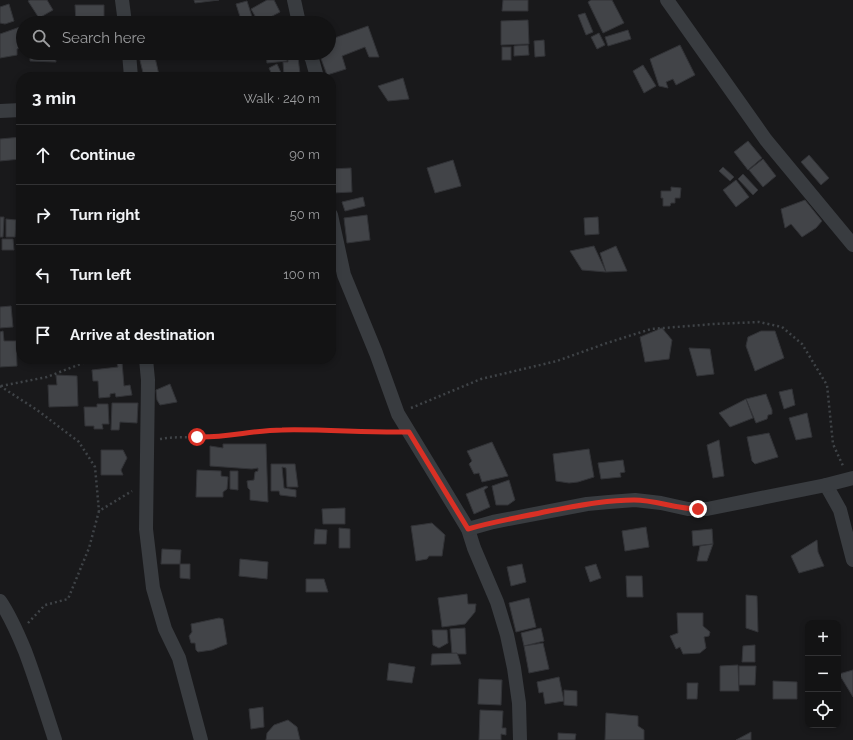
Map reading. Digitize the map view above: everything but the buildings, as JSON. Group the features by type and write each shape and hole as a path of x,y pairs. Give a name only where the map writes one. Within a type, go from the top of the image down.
{"street":[{"path":"122,0 124,16"},
{"path":"294,0 297,16"},
{"path":"667,0 766,140 853,245"},
{"path":"130,60 131,72"},
{"path":"312,60 316,72"},
{"path":"0,111 16,110"},
{"path":"336,238 344,275 376,353 398,414 468,529 474,548 497,602 507,635 514,668 519,703 520,740"},
{"path":"146,364 148,380 148,441 146,529 153,588 165,629 180,658 201,740"},
{"path":"468,529 493,522 586,504 635,500 661,503 688,509 708,509 851,479"},
{"path":"826,485 840,510 853,560"},
{"path":"0,601 12,620 18,634 35,677 55,740"},
{"path":"43,740 47,717"}],"path":[{"path":"398,414 481,379 557,361 651,329 759,322 782,327 802,344 827,385 833,444 851,479"},
{"path":"0,386 47,377 80,364"},
{"path":"0,386 37,410 79,442 95,467 99,511 89,548 68,600 44,605 18,634"},
{"path":"148,441 172,437 210,437 235,435 253,431 409,432"},
{"path":"99,511 146,484"}],"route":[{"path":"197,437 235,435 253,431 282,430 380,433 409,432 468,529 493,522 586,504 635,500 661,503 688,509 698,509"}]}
